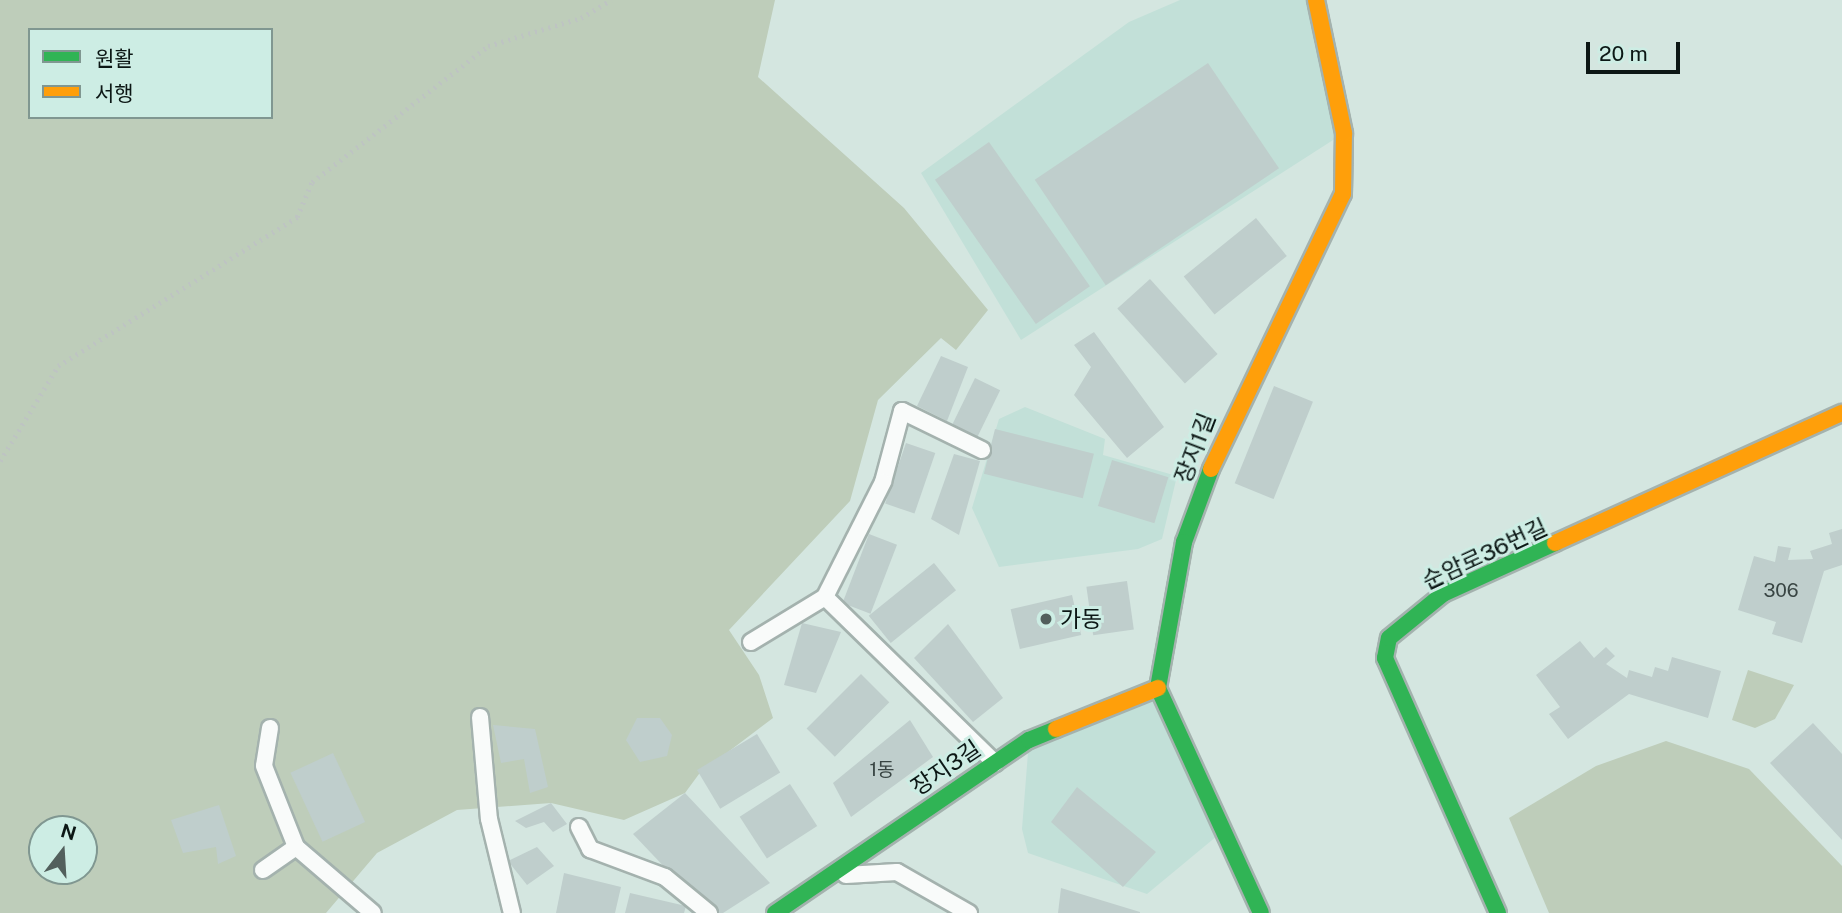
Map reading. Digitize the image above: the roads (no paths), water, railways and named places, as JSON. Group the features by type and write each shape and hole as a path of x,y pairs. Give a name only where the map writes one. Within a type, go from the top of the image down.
{"street":[{"name":"장지1길","path":"1157,688 1184,542 1228,422 1343,194 1344,132 1316,0"},
{"name":"순암로36번길","path":"1498,913 1397,690 1385,658 1389,638 1443,594 1842,413"},
{"name":"장지3길","path":"775,913 1029,740 1157,688"},
{"path":"1157,688 1261,913"}],"lane":[{"path":"751,642 825,597 883,482 902,411 982,450"},
{"path":"825,597 995,763"},
{"path":"480,717 489,819 512,913"},
{"path":"270,728 264,766 296,847 373,913"},
{"path":"579,827 590,849 665,877 709,913"},
{"path":"263,870 296,847"},
{"path":"830,875 897,872 969,913"}],"place":[{"name":"가동","path":"1046,619"}]}
